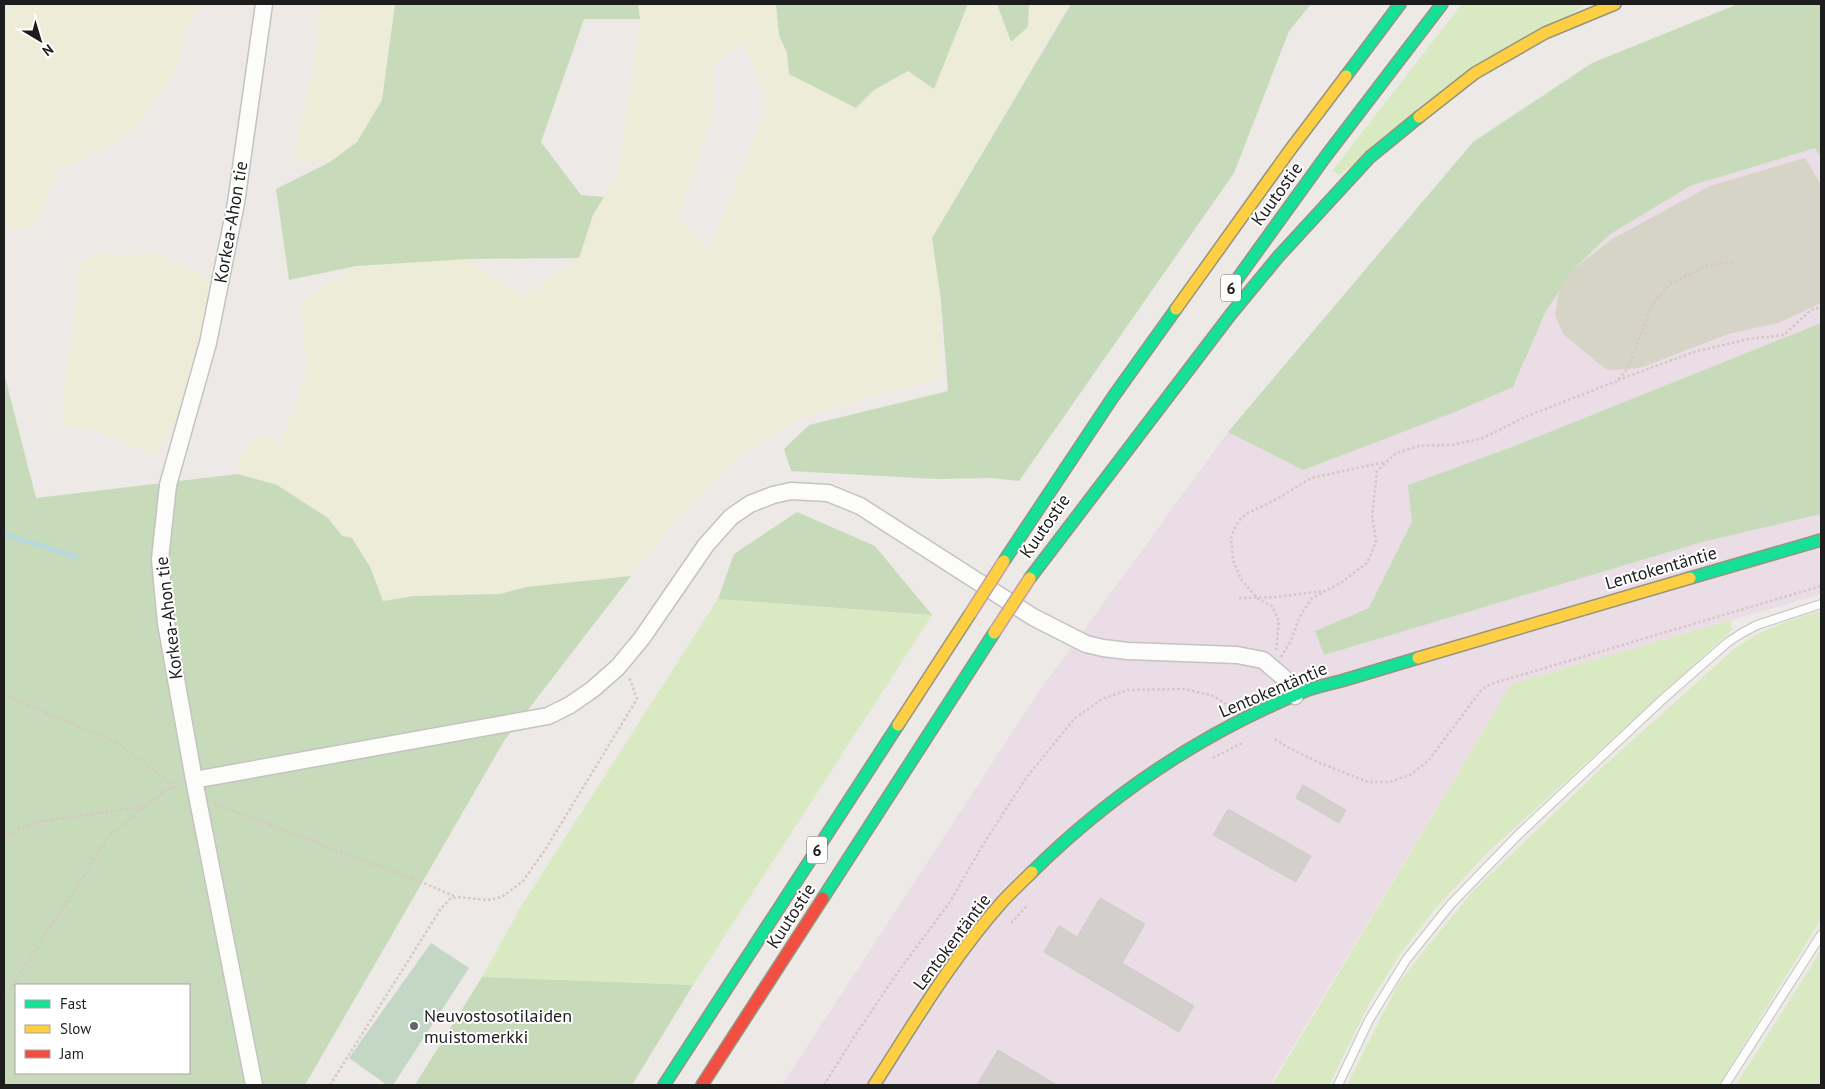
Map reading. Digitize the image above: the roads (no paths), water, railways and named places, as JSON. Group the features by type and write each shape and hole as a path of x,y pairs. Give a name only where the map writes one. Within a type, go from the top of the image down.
{"main road":[{"name":"Kuutostie","path":"664,1085 912,711 970,614 1113,397 1290,150 1400,4"},
{"name":"Kuutostie","path":"1222,301 1326,156 1442,4"},
{"path":"1030,578 1231,314 1278,258 1370,157 1436,102 1476,73 1545,33 1615,4"},
{"name":"Kuutostie","path":"702,1085 932,723 1171,374"},
{"name":"Lentokentäntie","path":"874,1085 932,996 965,949 1002,902 1081,826 1128,789 1172,758 1218,732 1306,691 1821,540"}],"street":[{"name":"Korkea-Ahon tie","path":"254,1085 195,788 166,623 160,559 168,485 208,343 236,203 264,4"},
{"path":"195,788 548,716 570,705 593,689 618,667 642,638 706,544 732,517 750,504 773,495 791,491 828,493 860,506 1033,617 1086,644 1103,648 1156,653 1237,655 1263,660 1283,676 1295,696"}],"lane":[{"path":"1338,1085 1369,1020 1406,960 1451,904 1519,834 1663,699 1728,642 1757,626 1821,604"},
{"path":"1725,1085 1821,935"}],"waterway":[{"path":"4,534 76,557"}],"place":[{"name":"Neuvostosotilaiden muistomerkki","path":"414,1026"}]}
